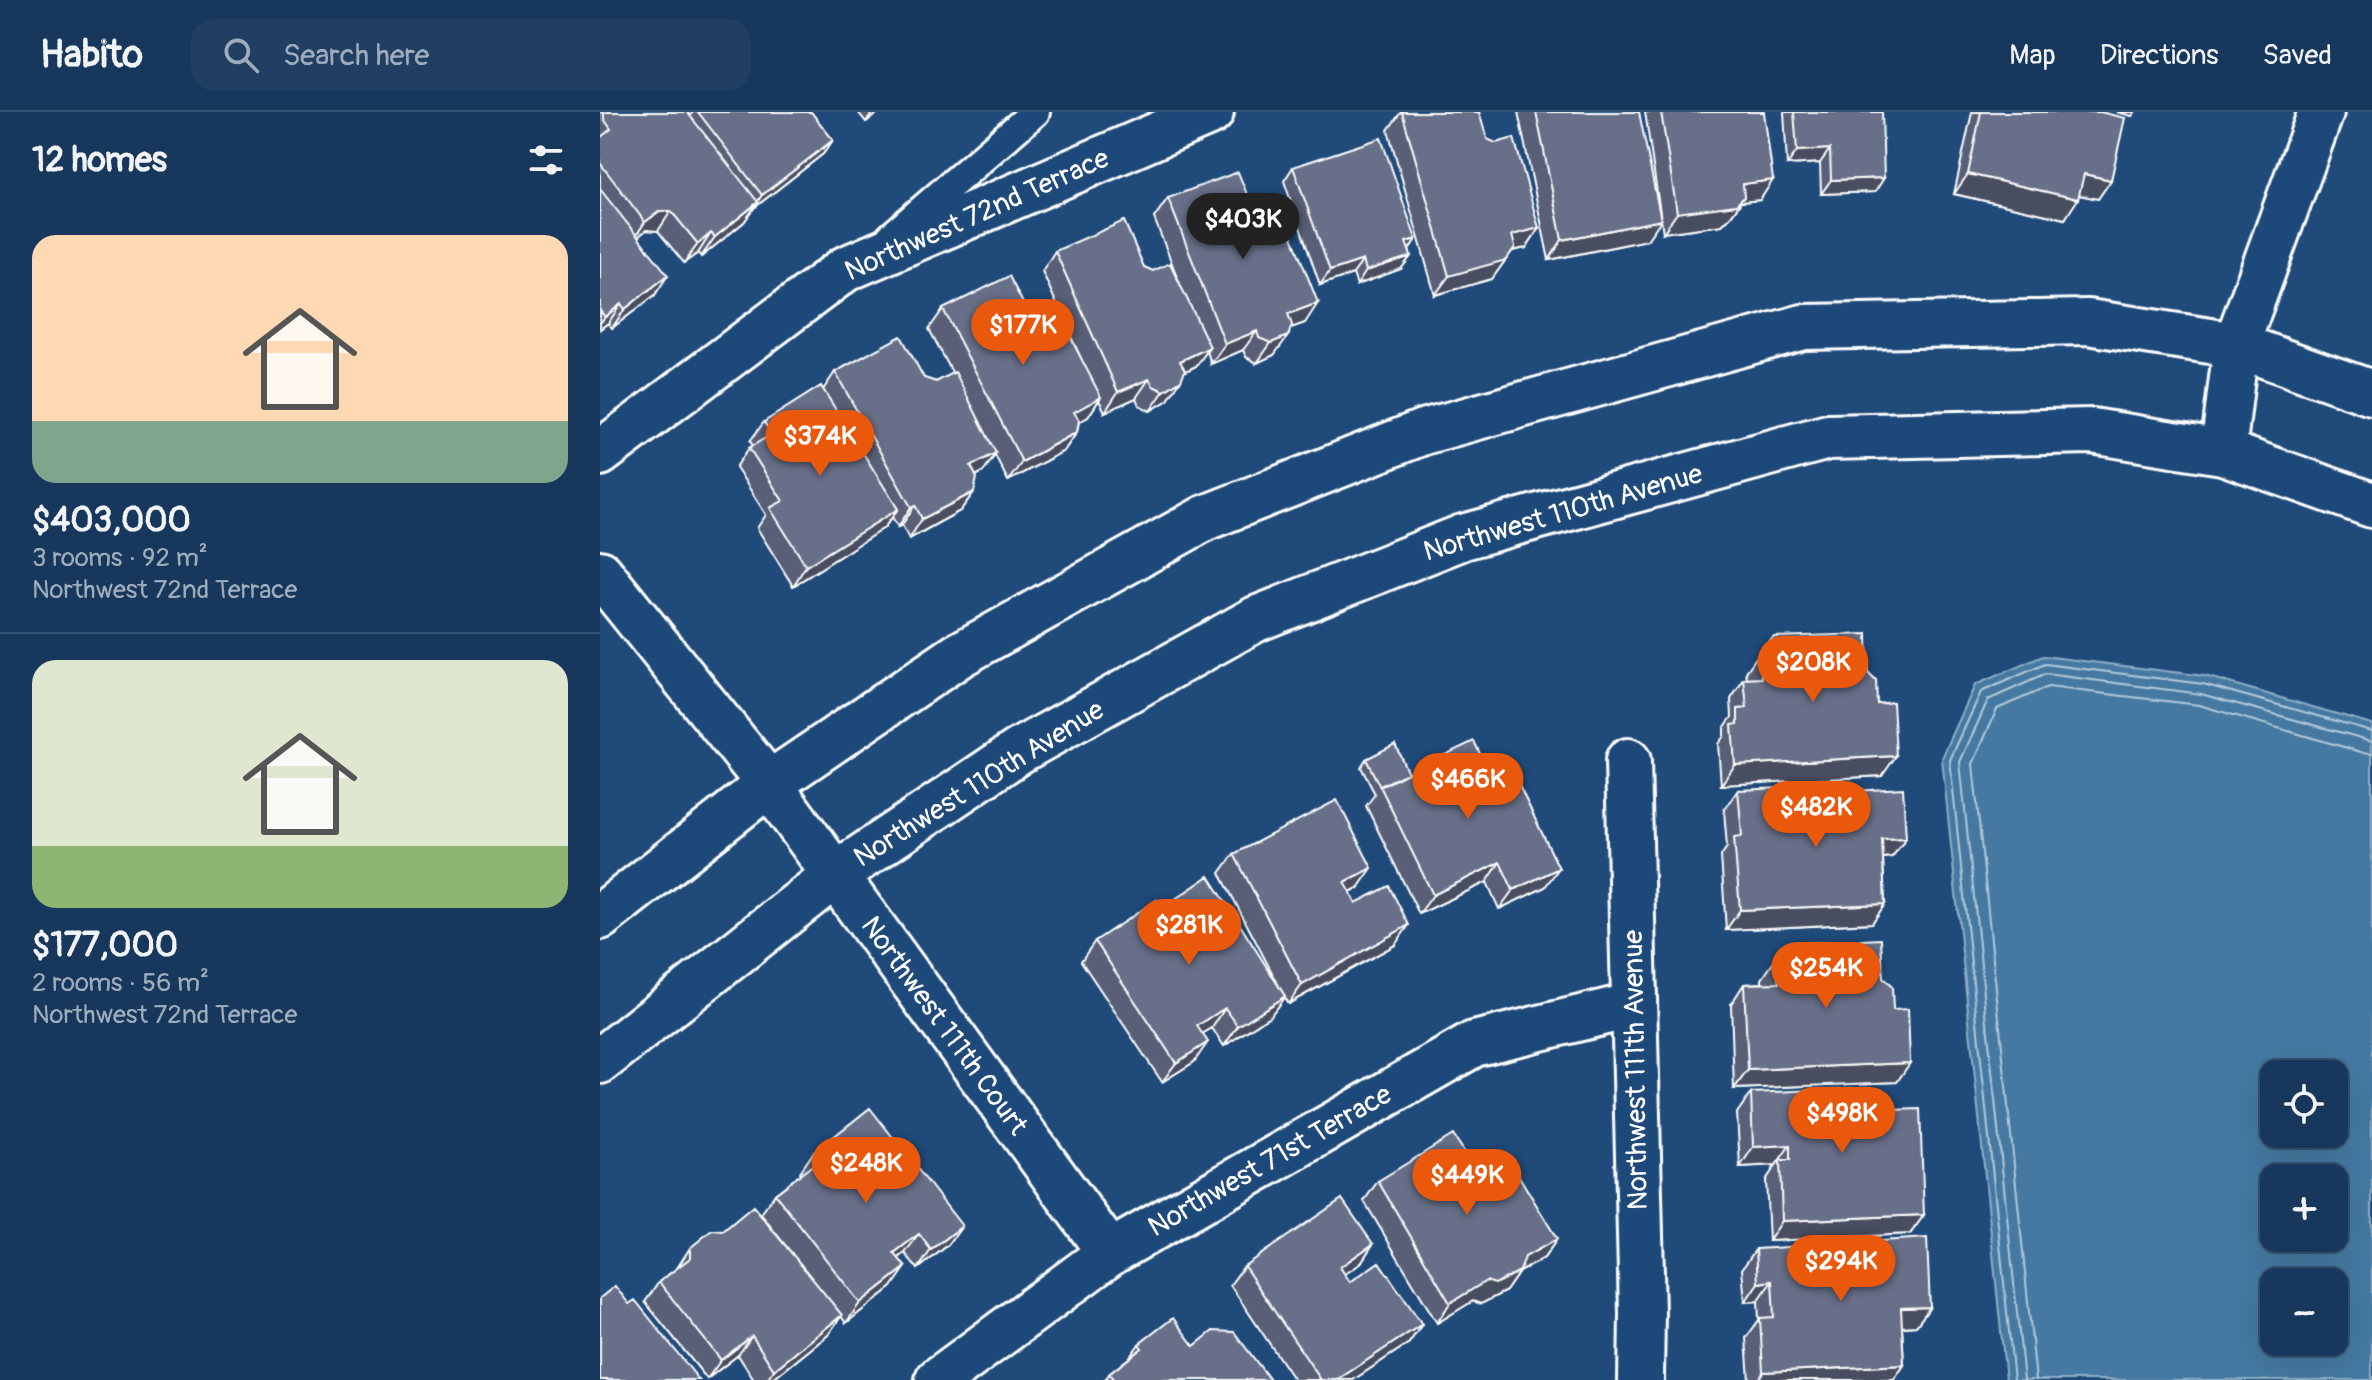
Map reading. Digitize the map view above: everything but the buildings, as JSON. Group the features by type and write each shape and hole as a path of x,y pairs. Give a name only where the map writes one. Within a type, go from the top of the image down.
{"street":[{"name":"Northwest 72nd Terrace","path":"600,453 845,269 1211,112"},
{"path":"2223,452 2236,345 2321,112"},
{"path":"600,917 769,784 959,655 1205,518 1423,432 1803,327 2088,322 2236,345 2372,393"},
{"name":"Northwest 110th Avenue","path":"600,1061 835,875 1019,751 1256,619 1463,537 1828,437 2092,431 2223,452 2372,505"},
{"name":"Northwest 111th Court","path":"600,573 769,784 1110,1253"},
{"name":"Northwest 111th Avenue","path":"1628,761 1642,1313 1641,1380"},
{"name":"Northwest 71st Terrace","path":"938,1380 1110,1253 1474,1044 1634,1005"}],"lane":[{"path":"862,262 1035,112"}],"water":[{"path":"2043,656 2205,676 2372,724 2372,1380 2006,1380 1942,758 1975,685"}]}
